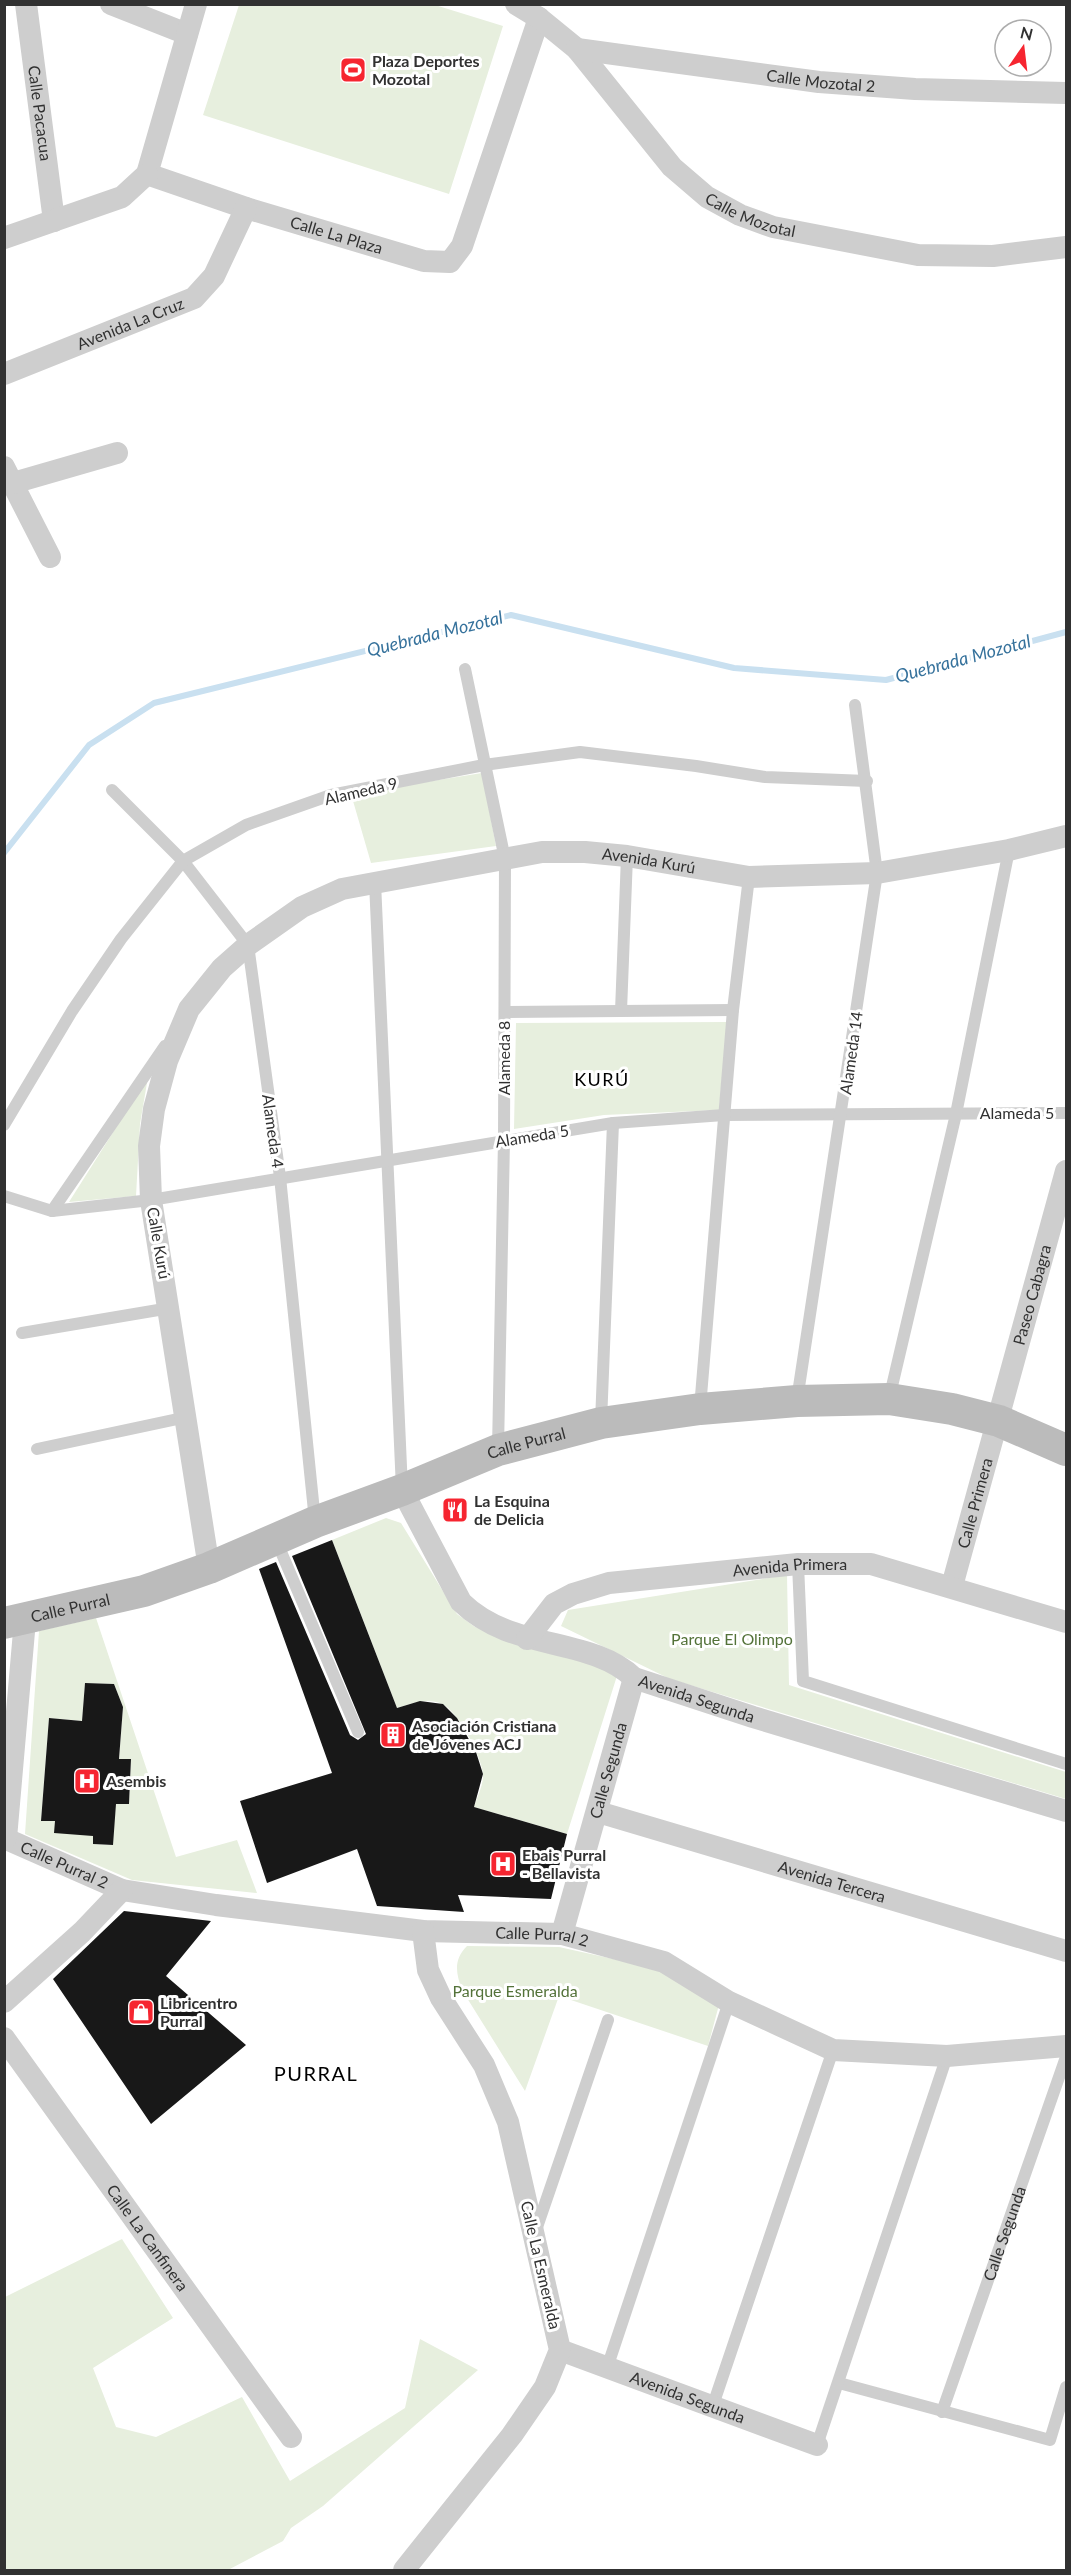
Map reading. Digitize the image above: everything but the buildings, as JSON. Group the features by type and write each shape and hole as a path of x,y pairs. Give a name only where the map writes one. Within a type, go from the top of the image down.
{"street":[{"name":"Calle Pacacua","path":"26,4 54,221"},
{"path":"111,4 187,34"},
{"path":"4,238 122,197 147,174 196,4"},
{"name":"Calle Mozotal","path":"516,4 539,18 577,49 672,167 707,197 740,215 773,227 918,255 993,256 1066,247"},
{"name":"Calle La Plaza","path":"147,174 246,208 424,261 450,262 462,246 473,217 539,18"},
{"name":"Calle Mozotal 2","path":"577,49 819,82 915,90 1066,93"},
{"name":"Avenida La Cruz","path":"4,374 194,298 214,276 246,208"},
{"path":"50,557 9,475 117,453"},
{"name":"Avenida Kurú","path":"248,945 302,906 342,890 542,852 627,855 749,877 877,873 1009,850 1066,836"},
{"name":"Calle Kurú","path":"209,1568 170,1308 151,1200 149,1146 154,1109 167,1060 189,1009 222,968 248,945"},
{"name":"Paseo Cabagra","path":"999,1421 1066,1171"},
{"name":"Calle Purral","path":"15,1621 144,1591 209,1568 315,1522 402,1490 498,1450 601,1423 700,1409 797,1401 889,1399 952,1409 999,1421 1066,1450"},
{"name":"Calle Primera","path":"952,1586 999,1421"},
{"name":"Avenida Segunda","path":"402,1490 460,1602 474,1616 527,1639 606,1658 622,1666 634,1678 753,1717 1066,1811"},
{"name":"Avenida Primera","path":"527,1639 554,1604 573,1594 609,1583 798,1564 871,1564 952,1586 1066,1622"},
{"path":"5,1838 15,1621"},
{"name":"Calle Segunda","path":"562,1934 634,1678"},
{"name":"Avenida Tercera","path":"598,1812 1066,1951"},
{"name":"Calle Purral 2","path":"5,1838 122,1890 216,1905 423,1930 562,1934 664,1962 729,2002 833,2050 947,2056 1066,2046"},
{"path":"4,2002 82,1932 122,1890"},
{"name":"Calle La Esmeralda","path":"404,2571 512,2434 545,2387 560,2350 508,2122 484,2065 441,1998 428,1970 423,1930"},
{"name":"Calle La Canfinera","path":"4,2038 291,2437"},
{"name":"Avenida Segunda","path":"560,2350 817,2445"}],"lane":[{"name":"Alameda 8","path":"465,669 506,859 504,1140 498,1450"},
{"name":"Alameda 14","path":"797,1401 877,873 867,781 855,705"},
{"name":"Alameda 9","path":"4,1125 72,1011 115,948 183,861 246,825 331,795 484,765 580,752 765,777 867,781"},
{"name":"Alameda 4","path":"112,790 183,861 248,945 280,1177 315,1522"},
{"path":"889,1399 956,1114 1009,850"},
{"path":"621,1011 627,855"},
{"path":"700,1409 733,1010 749,877"},
{"path":"375,882 402,1490"},
{"path":"52,1211 189,1009"},
{"path":"505,1012 733,1010"},
{"name":"Alameda 5","path":"4,1196 52,1211 151,1200 504,1140 613,1124 724,1115 1066,1113"},
{"path":"601,1423 613,1124"},
{"path":"22,1333 170,1308"},
{"path":"37,1449 187,1417"},
{"path":"276,1539 358,1732"},
{"path":"798,1564 803,1681 1066,1764"},
{"path":"607,2368 729,2002"},
{"path":"534,2237 608,2020"},
{"path":"713,2405 833,2050"},
{"path":"817,2445 947,2056"},
{"name":"Calle Segunda","path":"942,2412 1066,2057"},
{"path":"839,2383 1050,2440 1066,2387"}],"green space":[{"name":"Plaza Deportes Mozotal","path":"239,5 435,5 503,26 449,194 203,115"},
{"path":"482,773 496,846 371,863 351,794"},
{"path":"727,1022 719,1110 604,1115 514,1129 516,1023"},
{"path":"148,1077 140,1124 136,1196 69,1202"},
{"path":"386,1518 401,1523 457,1614 475,1627 616,1672 616,1679 567,1834 474,1807 482,1784 482,1768 474,1747 455,1716 442,1704 430,1701 397,1708 332,1540"},
{"name":"Parque El Olimpo","path":"787,1575 789,1685 1066,1772 1066,1799 670,1679 561,1626 568,1610"},
{"path":"96,1618 176,1857 237,1840 257,1893 132,1880 25,1834 39,1631","holes":["85,1683 114,1684 123,1707 119,1759 131,1760 129,1803 116,1804 112,1845 93,1844 93,1836 55,1821 41,1820 49,1718 82,1721"]},
{"name":"Parque Esmeralda","path":"467,1946 559,1947 659,1969 720,2001 708,2046 559,1996 525,2091 462,1990 457,1967 459,1956"},
{"path":"122,2239 173,2318 93,2368 116,2427 156,2437 242,2397 290,2481 405,2408 420,2339 478,2370 323,2506 291,2528 283,2541 228,2570 5,2570 5,2297"}],"waterway":[{"name":"Quebrada Mozotal","path":"4,853 89,745 154,703 511,615 734,668 886,680 1066,632"}],"place":[{"name":"Plaza Deportes Mozotal","path":"353,70"},
{"name":"La Esquina de Delicia","path":"455,1510"},
{"name":"Asociación Cristiana de Jóvenes ACJ","path":"393,1735"},
{"name":"Asembis","path":"87,1781"},
{"name":"Ebais Purral - Bellavista","path":"503,1864"},
{"name":"Libricentro Purral","path":"141,2012"}],"district":[{"name":"KURÚ","path":"602,1080"},
{"name":"PURRAL","path":"316,2074"}]}
